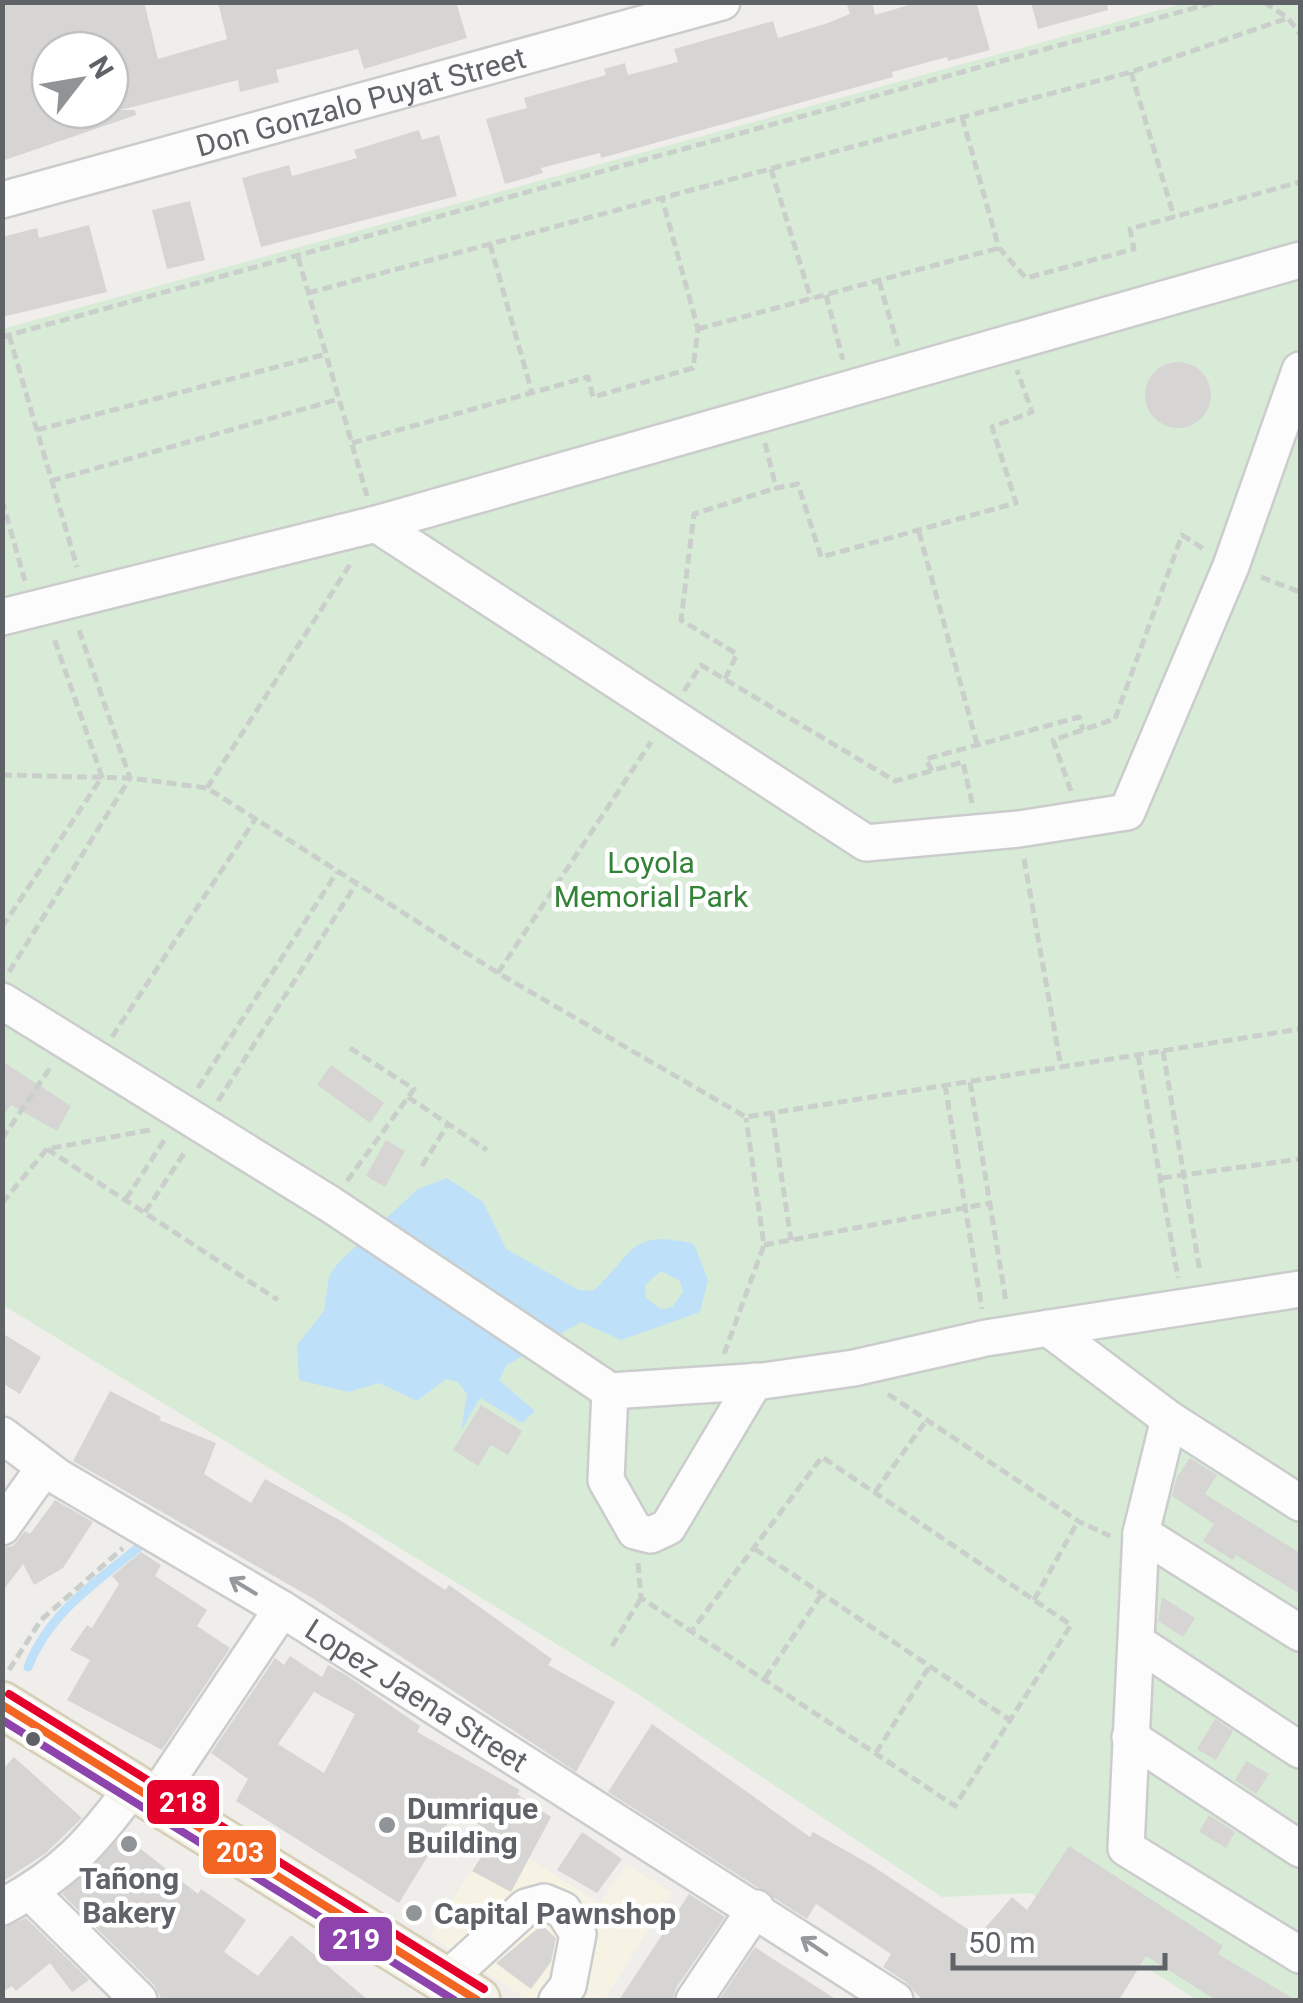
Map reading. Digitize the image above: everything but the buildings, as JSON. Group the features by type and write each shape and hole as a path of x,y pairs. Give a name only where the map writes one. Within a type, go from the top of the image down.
{"main road":[{"path":"4,1699 143,1793 461,1991"}],"street":[{"name":"Don Gonzalo Puyat Street","path":"2,200 710,4"},
{"path":"47,606 376,524 1300,260"},
{"path":"376,524 866,844 1080,820 1127,812 1232,566 1300,370"},
{"path":"2,1001 330,1204 610,1392 755,1381 854,1368 998,1336 1300,1289"},
{"path":"1048,1328 1169,1419 1300,1502"},
{"path":"610,1392 606,1480 635,1531 651,1535 668,1527 755,1381"},
{"path":"1169,1419 1141,1541 1126,1848 1300,1955"},
{"name":"Lopez Jaena Street","path":"2,1435 44,1468 282,1609 895,2000"},
{"path":"2,1527 44,1468"},
{"path":"1141,1541 1300,1633"},
{"path":"138,2000 16,1900 91,1844 143,1793 282,1609"},
{"path":"1138,1643 1300,1750"},
{"path":"1130,1737 1300,1849"},
{"path":"461,1991 526,1907 544,1902 563,1910 578,1934 568,1986 557,2000"},
{"path":"694,2000 756,1908"}],"path":[{"path":"102,778 47,606 50,481 6,336 1216,2"},
{"path":"1264,2 1288,18 1300,34"},
{"path":"308,292 1131,72 1288,18"},
{"path":"1131,72 1174,216"},
{"path":"962,117 999,248 1026,278 1134,249 1130,228 1300,182"},
{"path":"771,169 811,299"},
{"path":"352,444 588,377 593,397 693,368 698,329 662,198"},
{"path":"490,244 532,393"},
{"path":"698,329 999,248"},
{"path":"207,788 376,524 297,256"},
{"path":"880,280 906,373"},
{"path":"826,295 850,389"},
{"path":"724,679 737,654 681,620 694,514 798,484 820,557 1016,504 992,427 1032,412 1007,344"},
{"path":"37,430 326,354"},
{"path":"50,481 339,399"},
{"path":"758,415 776,488"},
{"path":"2,500 47,606 130,778"},
{"path":"919,532 977,744"},
{"path":"1080,820 1054,740 1115,720 1182,536 1232,566 1300,592"},
{"path":"498,972 701,665 895,781 963,762 979,832"},
{"path":"932,771 926,759 977,744 1079,717 1083,730"},
{"path":"2,775 130,778 207,788 498,972 746,1117 1300,1029"},
{"path":"2,927 102,778"},
{"path":"2,982 130,778"},
{"path":"2,1138 82,1051 256,818"},
{"path":"1019,829 1061,1067"},
{"path":"145,1212 192,1119 338,872"},
{"path":"126,1200 192,1119 356,884"},
{"path":"330,1204 414,1089 350,1048"},
{"path":"1163,1051 1182,1174 1195,1307"},
{"path":"1138,1055 1162,1178 1195,1307"},
{"path":"970,1082 991,1203 998,1336"},
{"path":"945,1086 998,1336"},
{"path":"408,1096 488,1150"},
{"path":"772,1113 791,1240"},
{"path":"712,1385 764,1245 746,1117"},
{"path":"2,1203 47,1149 192,1119"},
{"path":"422,1166 448,1124"},
{"path":"47,1149 278,1300"},
{"path":"1162,1178 1300,1159"},
{"path":"764,1245 991,1203"},
{"path":"854,1368 925,1422 1078,1521 1141,1541"},
{"path":"875,1492 925,1422"},
{"path":"642,1598 954,1806 1071,1625 822,1457 693,1629"},
{"path":"1034,1600 1078,1521"},
{"path":"4,1699 40,1620 114,1560 140,1525"},
{"path":"612,1646 642,1598 635,1531"},
{"path":"754,1549 1010,1720"},
{"path":"765,1678 822,1594"},
{"path":"876,1753 930,1666"}],"shaded area":[{"path":"493,1835 600,1904 626,1865 672,1892 604,2000 528,2000 430,1936"}],"green space":[{"name":"Loyola Memorial Park","path":"1188,2 1300,3 1300,2000 1197,2000 1030,1893 942,1897 638,1694 3,1305 2,329"}],"water":[{"path":"447,1178 483,1202 506,1249 579,1290 593,1291 625,1256 644,1242 673,1240 694,1244 708,1280 700,1312 621,1340 581,1322 507,1365 499,1380 535,1411 522,1423 480,1398 461,1431 467,1394 458,1382 446,1379 417,1401 379,1383 348,1392 299,1380 297,1345 324,1311 329,1276 339,1262 418,1189","holes":["661,1271 680,1281 683,1292 672,1307 661,1309 646,1298 645,1285"]}],"waterway":[{"path":"28,1667 61,1615 139,1547"}],"transit line":[{"name":"218","path":"9,1694 484,1989"},
{"name":"203","path":"2,1705 477,2000"},
{"name":"219","path":"2,1720 454,2000"}],"place":[{"name":"Dumrique Building","path":"387,1825"},
{"name":"Tañong Bakery","path":"129,1844"},
{"name":"Capital Pawnshop","path":"414,1913"}]}
